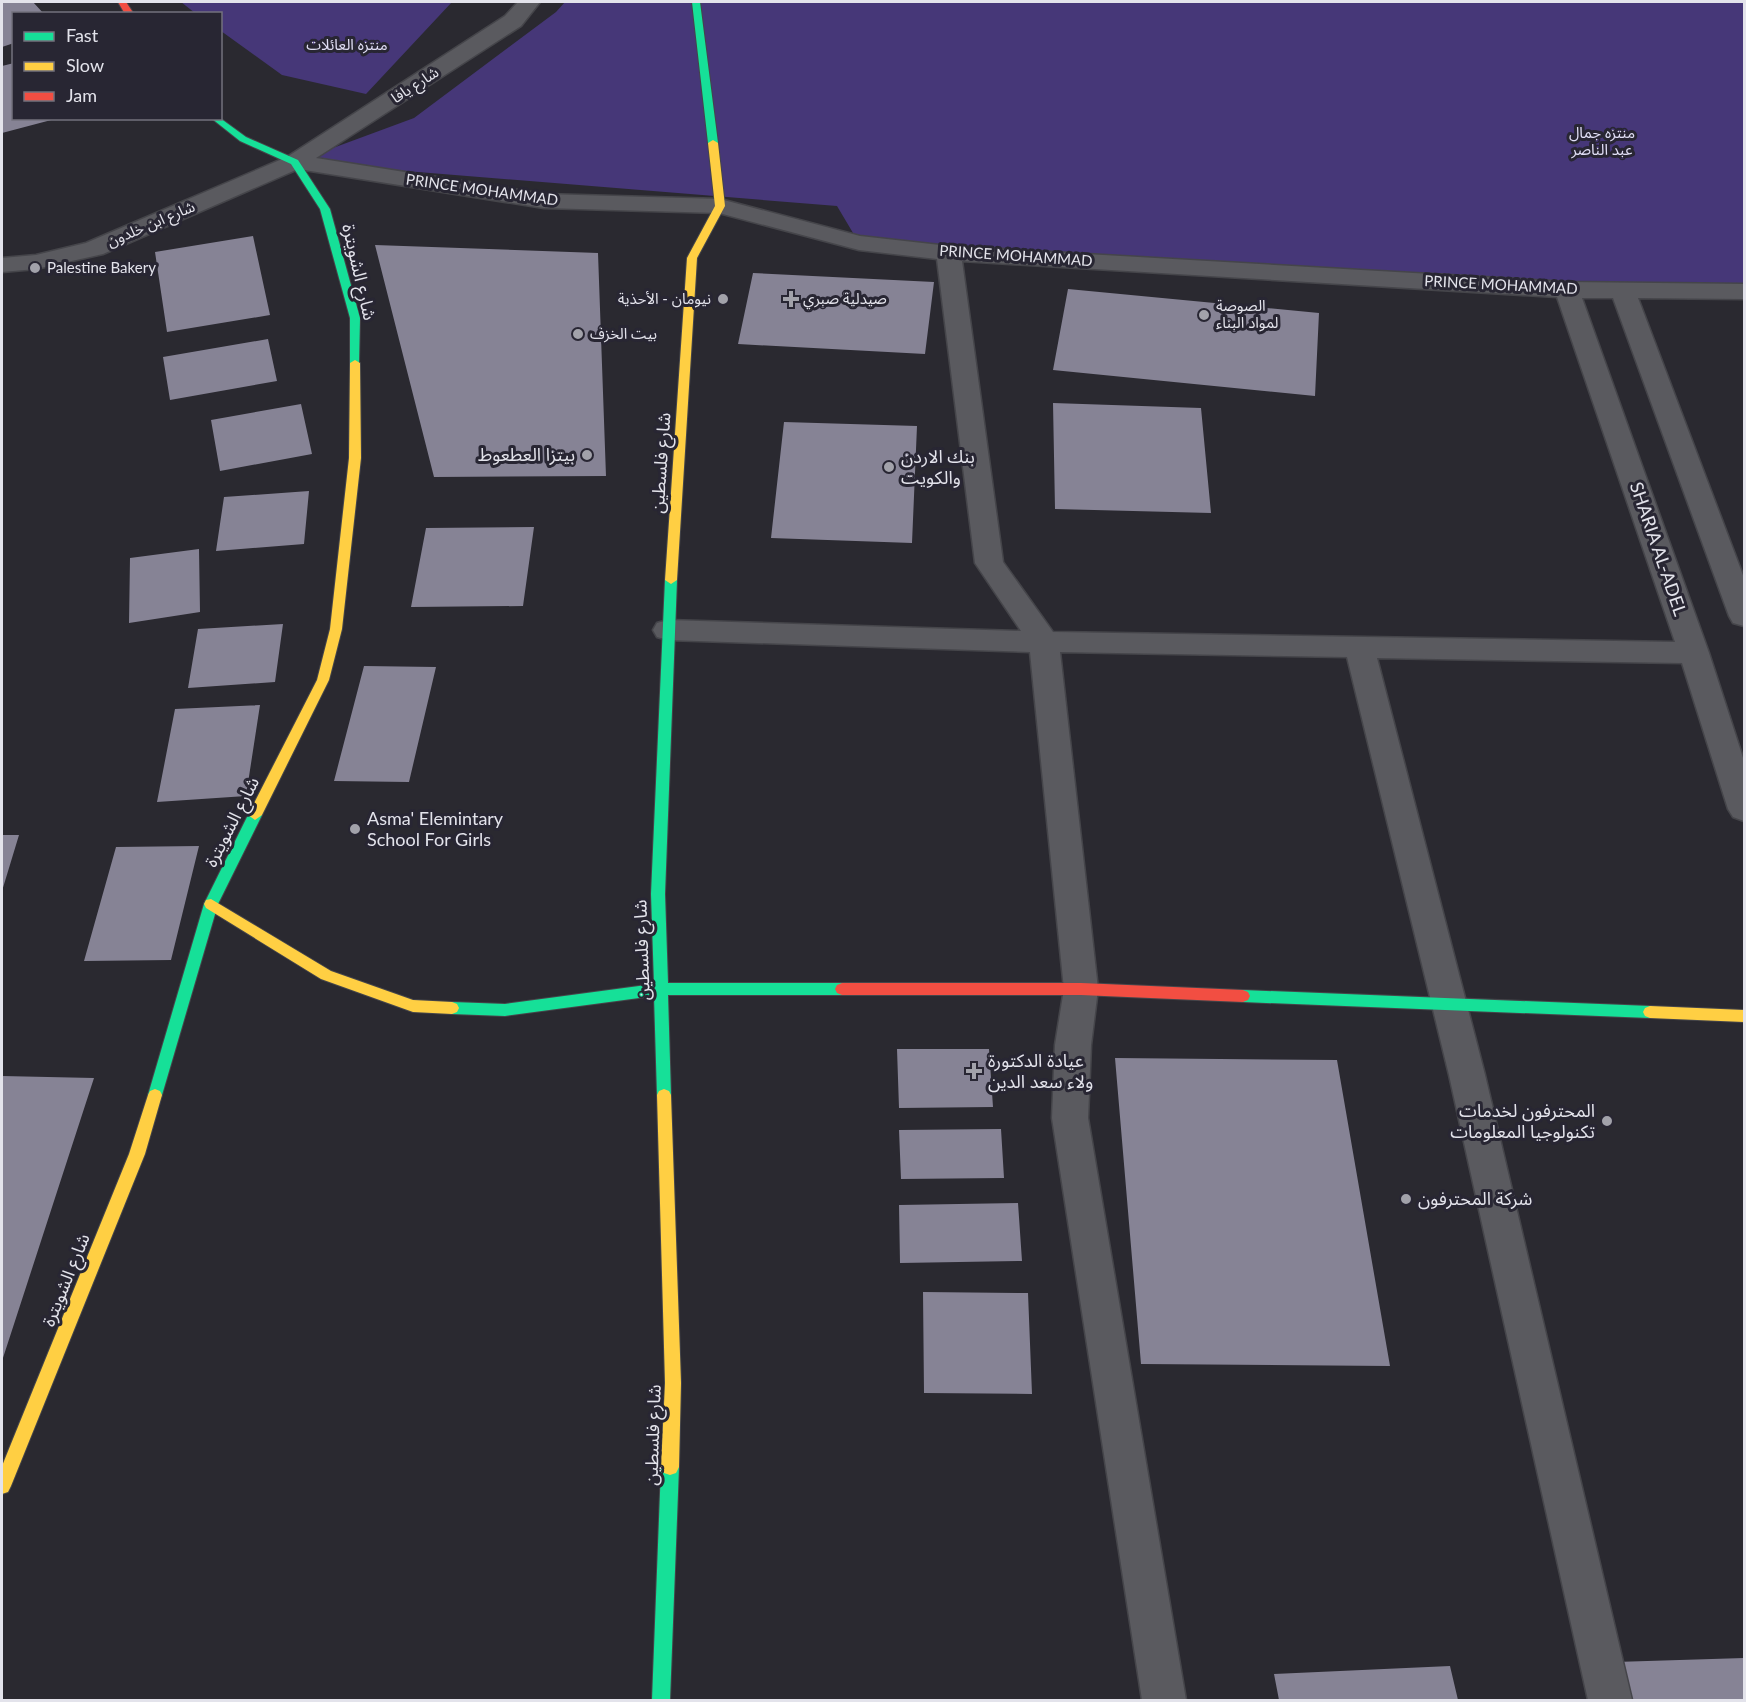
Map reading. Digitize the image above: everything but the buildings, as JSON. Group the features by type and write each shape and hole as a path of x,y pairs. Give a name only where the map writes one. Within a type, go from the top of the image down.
{"street":[{"name":"شارع يافا","path":"295,162 513,21 529,2"},
{"path":"696,2 720,206"},
{"path":"218,120 243,139 295,162"},
{"name":"PRINCE MOHAMMAD","path":"295,162 544,201 720,206 859,243 949,253 1567,290 1744,291"},
{"name":"شارع ابن خلدون","path":"2,265 36,262 94,249 295,162"},
{"name":"شارع الشويترة","path":"2,1486 137,1154 211,904 323,680 336,629 355,458 355,318 325,209 295,162"},
{"name":"شارع فلسطين","path":"661,1701 673,1383 658,894 668,630 692,258 720,206"},
{"path":"949,253 989,563 1044,642 1081,989 1073,1045 1070,1118 1164,1701"},
{"name":"SHARIA AL-ADEL","path":"1567,290 1694,653 1744,809"},
{"path":"1623,291 1744,616"},
{"path":"668,630 1044,642 1694,653"},
{"path":"1359,646 1467,1075 1610,1701"},
{"path":"211,904 326,975 413,1006 505,1010 662,988 1081,989 1744,1016"}],"green space":[{"name":"منتزه العائلات","path":"181,2 452,2 366,94 282,75 222,32 222,12 194,12"},
{"name":"منتزه جمال عبد الناصر","path":"565,2 1744,2 1744,285 1363,277 859,243 837,206 295,162 414,118 556,12"}],"traffic: fast":[{"path":"696,2 713,143"},
{"path":"218,120 243,139 295,162 325,209 355,318 355,363"},
{"path":"664,1095 658,894 671,580"},
{"path":"155,1095 211,904 255,815"},
{"path":"452,1008 505,1010 661,989 842,989"},
{"path":"1243,996 1650,1012"},
{"path":"661,1700 670,1467"}],"traffic: slow":[{"path":"671,580 692,258 720,206 713,143"},
{"path":"255,815 323,680 336,629 355,458 355,363"},
{"path":"211,904 326,975 413,1006 452,1008"},
{"path":"1650,1012 1744,1016"},
{"path":"2,1486 137,1154 155,1095"},
{"path":"664,1095 673,1383 670,1467"}],"traffic: jam":[{"path":"122,2 129,12"},
{"path":"842,989 1081,989 1243,996"}],"place":[{"name":"Palestine Bakery","path":"35,268"},
{"name":"نيومان - الأحذية","path":"723,299"},
{"name":"صيدلية صبري","path":"791,299"},
{"name":"الصوصة لمواد البناء","path":"1204,315"},
{"name":"بيت الخزف","path":"578,334"},
{"name":"بيتزا العطعوط","path":"587,455"},
{"name":"بنك الاردن والكويت","path":"889,467"},
{"name":"Asma' Elemintary School For Girls","path":"355,829"},
{"name":"عيادة الدكتورة ولاء سعد الدين","path":"974,1071"},
{"name":"المحترفون لخدمات تكنولوجيا المعلومات","path":"1607,1121"},
{"name":"شركة المحترفون","path":"1406,1199"}]}
